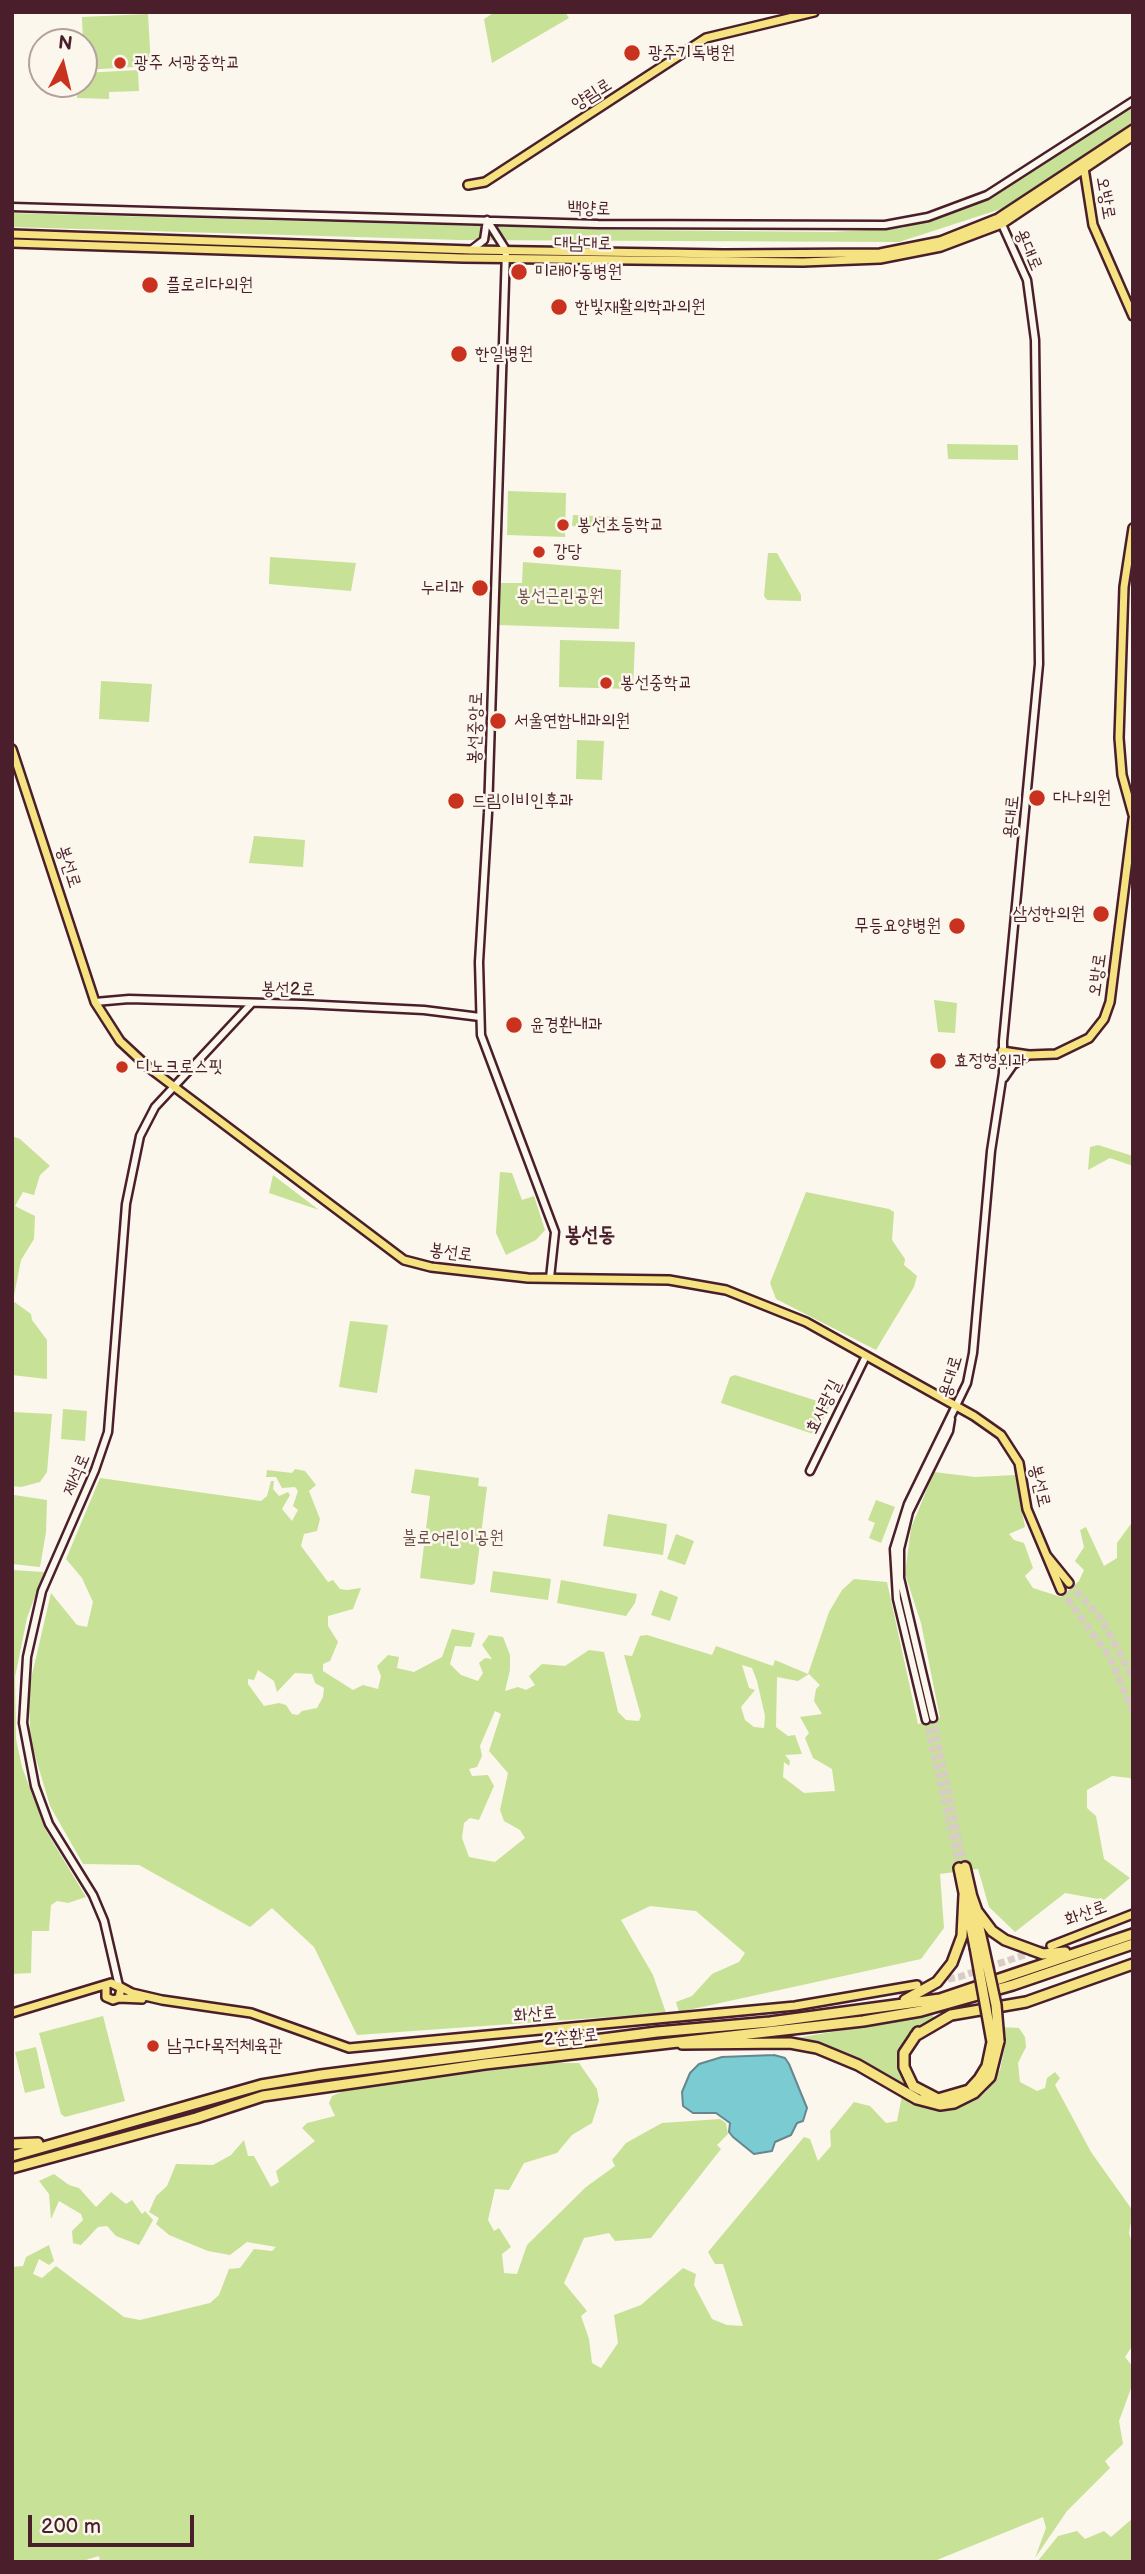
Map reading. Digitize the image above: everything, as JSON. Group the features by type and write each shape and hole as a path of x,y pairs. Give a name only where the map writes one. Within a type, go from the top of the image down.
{"highway":[{"path":"663,2044 790,2043 817,2048 858,2065 917,2099 940,2105 954,2103 974,2093 990,2077 996,2005 979,1946 962,1867"},
{"path":"967,1895 992,1931 1028,1950 1055,1954 1118,1940"},
{"path":"657,2032 874,2006 913,1997 937,1982 957,1953 967,1895"},
{"name":"2순환로","path":"12,2156 261,2085 657,2032 770,2022 940,1998 1133,1934"},
{"name":"2순환로","path":"12,2169 196,2118 263,2096 436,2070 863,2021 959,2001 1133,1944"},
{"path":"915,2036 951,2015 1026,2002 1133,1964"},
{"path":"959,2001 924,2025 915,2036 904,2053 907,2076 925,2095 938,2099 969,2090 979,2080 995,2042"},
{"path":"12,2144 71,2138"}],"main road":[{"name":"양림로","path":"468,185 485,182 706,38 814,12"},
{"name":"대남대로","path":"12,243 791,262 880,259 941,247 1000,221 1121,141 1133,127"},
{"name":"대남대로","path":"1121,141 1133,138"},
{"name":"오방로","path":"1084,166 1093,225 1133,316"},
{"name":"대남대로","path":"12,234 471,250 506,254"},
{"name":"오방로","path":"1002,1051 1050,1055 1075,1047 1089,1038 1104,1019 1110,1002 1133,817 1122,775 1119,738 1124,587 1133,528"},
{"name":"봉선로","path":"12,749 95,1002 125,1047 404,1260 463,1271 550,1278 668,1280 726,1290 806,1322 989,1425 1012,1450 1019,1463 1027,1509 1061,1590"},
{"path":"1045,1553 1069,1583"},
{"name":"화산로","path":"1051,1946 1133,1914"},
{"path":"115,1972 110,1987 110,2000 162,2000"},
{"name":"화산로","path":"162,2000 251,2013 349,2048 795,2006 917,1985"},
{"path":"110,1987 121,1993 119,1998"},
{"path":"12,2013 110,1987 162,2000"}],"street":[{"name":"백양로","path":"12,207 744,226 868,226 907,222 962,205 995,190 1133,101"},
{"path":"471,250 484,240 487,220"},
{"path":"487,220 506,254"},
{"name":"용대로","path":"929,1719 900,1578 900,1549 909,1512 949,1431 951,1419 967,1383 973,1353 982,1230 1001,1083 1040,637 1034,333 1027,280 1000,221"},
{"name":"봉선중앙로","path":"506,254 480,1017 481,1035 555,1232 550,1278"},
{"path":"1122,624 1133,626"},
{"name":"봉선2로","path":"95,1002 129,999 424,1010 480,1017"},
{"name":"제석로","path":"115,1972 110,1938 99,1909 58,1841 40,1801 25,1737 23,1692 30,1637 39,1599 95,1470 108,1432 126,1204 137,1147 147,1119 174,1086 251,1004"},
{"path":"1001,1083 1013,1065 1029,1055"},
{"name":"효사랑길","path":"810,1471 866,1356"}],"green space":[{"path":"495,12 565,12 569,18 492,63 484,19"},
{"path":"148,14 151,66 98,69 98,28 82,28 82,17"},
{"path":"138,70 139,91 109,92 109,99 77,98 98,98 98,72"},
{"path":"1133,102 1133,122 1010,206 899,242 460,240 12,227 12,213 624,230 832,232 902,228 974,205 997,193"},
{"path":"947,444 1018,445 1018,460 948,459"},
{"path":"508,491 566,493 565,537 507,535"},
{"path":"573,515 619,517 619,529 572,526"},
{"path":"768,553 777,553 801,595 801,601 767,600 764,596"},
{"path":"270,557 356,563 351,591 269,584"},
{"name":"봉선근린공원","path":"523,562 621,570 619,629 498,625 499,583 522,583"},
{"path":"560,640 635,642 633,689 559,687"},
{"path":"101,681 152,684 149,722 99,719"},
{"path":"577,740 604,741 602,780 576,779"},
{"path":"254,836 305,840 303,867 249,863"},
{"path":"934,1000 957,1003 955,1033 938,1032"},
{"path":"12,1136 20,1139 50,1166 40,1175 34,1195 23,1192 15,1206 35,1216 34,1239 21,1260 13,1301 31,1314 32,1320 47,1340 47,1379 12,1375"},
{"path":"1098,1145 1133,1156 1133,1166 1110,1158 1088,1170 1090,1147"},
{"path":"500,1172 512,1173 522,1200 534,1196 545,1230 536,1240 506,1255 496,1233"},
{"path":"273,1175 319,1210 269,1193"},
{"path":"806,1192 894,1212 892,1240 905,1259 904,1265 917,1276 914,1287 876,1350 776,1299 770,1283"},
{"path":"350,1321 388,1325 377,1393 339,1387"},
{"path":"735,1375 830,1405 816,1435 721,1403 730,1377"},
{"path":"63,1409 87,1411 85,1441 61,1439"},
{"path":"12,1412 52,1414 47,1472 40,1482 21,1487 12,1486"},
{"path":"295,1469 305,1471 316,1485 309,1491 320,1519 317,1531 304,1534 301,1546 328,1582 333,1580 340,1589 361,1588 353,1609 328,1616 328,1626 338,1642 330,1661 323,1664 323,1671 353,1690 363,1685 378,1689 381,1676 377,1666 388,1655 399,1657 397,1668 414,1672 442,1657 452,1629 475,1633 471,1647 455,1646 450,1664 461,1675 478,1681 483,1673 479,1663 485,1658 492,1659 482,1645 489,1635 503,1637 510,1655 505,1691 518,1687 526,1690 535,1685 529,1676 542,1664 565,1666 589,1650 604,1652 618,1712 626,1720 639,1721 641,1716 624,1655 632,1656 640,1636 647,1635 712,1655 716,1646 773,1666 775,1660 808,1674 829,1612 842,1590 854,1579 887,1582 918,1724 940,1718 921,1623 905,1574 911,1528 934,1472 975,1477 1015,1475 1025,1527 1009,1534 1014,1540 1024,1543 1033,1568 1025,1576 1033,1588 1061,1597 1079,1581 1084,1570 1075,1561 1084,1547 1080,1530 1086,1527 1104,1566 1117,1558 1117,1543 1133,1521 1133,1783 1130,1778 1112,1776 1087,1790 1087,1808 1096,1816 1104,1859 1130,1878 1104,1900 1065,1893 1015,1932 989,1907 978,1869 940,1874 944,1928 921,1959 679,2012 676,2002 692,1996 712,1974 739,1962 745,1953 696,1911 650,1906 621,1920 653,1975 666,2013 357,2035 314,1947 272,1908 250,1927 139,1865 83,1864 50,1806 31,1742 28,1692 51,1593 77,1625 87,1627 93,1602 82,1578 66,1559 100,1478 261,1501 267,1496 271,1481 274,1481 273,1489 279,1496 288,1492 290,1495 282,1509 292,1521 298,1510 293,1506 298,1491 295,1487 282,1488 276,1477 266,1477 267,1470 292,1473","holes":["742,1665 752,1668 757,1681 765,1716 764,1728 754,1727 745,1720 741,1707 755,1690 749,1688","258,1670 274,1681 277,1692 295,1673 312,1674 315,1683 324,1688 323,1697 317,1708 302,1711 298,1715 292,1714 286,1705 279,1703 264,1706 248,1684 248,1679 254,1680","809,1674 820,1685 816,1689 814,1701 822,1714 800,1717 809,1733 805,1738 813,1758 832,1769 835,1791 804,1793 783,1777 784,1762 789,1766 790,1761 785,1755 802,1754 795,1735 788,1736 776,1727 777,1677 798,1681","495,1711 501,1714 489,1751 508,1773 500,1810 504,1821 520,1830 525,1838 495,1862 469,1857 462,1838 464,1823 470,1818 479,1820 494,1786 488,1775 472,1776 469,1769 477,1767 482,1756 480,1746"]},
{"name":"불로어린이공원","path":"415,1469 479,1478 478,1486 487,1487 475,1583 472,1585 420,1578 430,1496 411,1493"},
{"path":"14,1495 47,1500 46,1532 40,1567 12,1564"},
{"path":"876,1500 895,1507 881,1543 869,1538 875,1523 868,1520"},
{"path":"608,1514 667,1524 663,1555 603,1546"},
{"path":"676,1534 694,1541 685,1565 667,1559"},
{"path":"12,1570 44,1572 27,1618 15,1677 16,1739 22,1767 45,1829 86,1897 68,1903 57,1901 51,1905 49,1931 32,1931 31,1973 12,1974"},
{"path":"493,1571 551,1579 548,1600 490,1592"},
{"path":"561,1580 637,1594 635,1603 626,1616 557,1603"},
{"path":"660,1590 678,1597 670,1621 651,1615"},
{"path":"933,2015 934,2018 911,2034 901,2067 927,2097 913,2094 833,2048 790,2039"},
{"path":"103,2016 125,2101 65,2117 61,2114 39,2033"},
{"path":"999,2027 1019,2028 1025,2037 1026,2047 1018,2063 1020,2082 1037,2091 1045,2088 1047,2078 1055,2072 1060,2078 1055,2085 1091,2152 1133,2211 1129,2233 1133,2247 1133,2345 1125,2357 1133,2367 1133,2383 1119,2421 1123,2444 1105,2461 1110,2468 1067,2511 1035,2558 1046,2528 1043,2517 932,2562 100,2562 99,2556 79,2562 12,2562 12,2267 23,2266 26,2257 49,2245 54,2261 49,2265 39,2259 33,2274 42,2278 56,2266 124,2317 140,2320 210,2303 219,2295 229,2269 240,2268 254,2249 272,2251 276,2247 247,2242 230,2255 208,2251 169,2235 156,2224 159,2218 149,2212 156,2196 167,2186 176,2164 213,2165 231,2155 244,2140 248,2156 254,2156 271,2187 279,2182 276,2171 315,2141 302,2128 307,2123 335,2116 329,2103 332,2096 351,2088 549,2063 579,2063 597,2089 599,2101 592,2123 572,2135 557,2153 524,2163 509,2190 495,2189 488,2220 494,2231 499,2228 511,2247 502,2254 504,2273 517,2274 527,2245 586,2187 615,2166 612,2160 626,2143 662,2123 720,2119 726,2123 728,2134 717,2145 721,2149 651,2238 615,2241 609,2233 584,2238 564,2283 587,2311 581,2316 589,2339 592,2363 601,2368 618,2343 614,2315 641,2305 683,2268 696,2274 694,2285 712,2319 727,2325 743,2326 723,2264 715,2264 708,2252 804,2137 810,2139 818,2161 831,2146 830,2131 854,2102 870,2106 886,2123 897,2121 902,2096 927,2105 949,2108 972,2102 986,2092 1000,2070 1005,2047"},
{"path":"36,2047 45,2088 25,2093 15,2052"},
{"path":"54,2174 69,2185 79,2188 96,2207 111,2192 126,2204 132,2200 142,2214 145,2211 153,2220 139,2245 116,2236 107,2226 98,2227 81,2245 73,2243 72,2231 83,2220 81,2214 59,2201 51,2219 49,2194 39,2181"},
{"path":"1133,2518 1133,2562 1037,2562 1058,2536 1077,2531 1085,2539 1104,2531 1111,2537"}],"water":[{"path":"774,2055 785,2058 789,2064 807,2108 803,2121 797,2123 791,2135 775,2142 772,2151 754,2154 733,2137 729,2132 730,2123 716,2113 693,2113 683,2106 682,2092 690,2073 699,2064 722,2057"}],"tunnel":[{"path":"1069,1583 1101,1618 1133,1678"},
{"path":"1061,1590 1110,1657 1133,1712"},
{"path":"933,1718 965,1867"},
{"path":"926,1720 959,1868"},
{"path":"917,1985 959,1977 1051,1946"}],"place":[{"name":"광주기독병원","path":"632,53"},
{"name":"광주 서광중학교","path":"120,63"},
{"name":"미래아동병원","path":"519,272"},
{"name":"플로리다의원","path":"150,285"},
{"name":"한빛재활의학과의원","path":"559,307"},
{"name":"한일병원","path":"459,354"},
{"name":"봉선초등학교","path":"563,525"},
{"name":"강당","path":"539,552"},
{"name":"누리과","path":"480,588"},
{"name":"봉선중학교","path":"606,683"},
{"name":"서울연합내과의원","path":"498,721"},
{"name":"다나의원","path":"1037,798"},
{"name":"드림이비인후과","path":"456,801"},
{"name":"삼성한의원","path":"1101,914"},
{"name":"무등요양병원","path":"957,926"},
{"name":"윤경환내과","path":"514,1025"},
{"name":"효정형외과","path":"938,1061"},
{"name":"디노크로스핏","path":"122,1067"},
{"name":"남구다목적체육관","path":"153,2046"}],"district":[{"name":"봉선동","path":"590,1236"}]}
